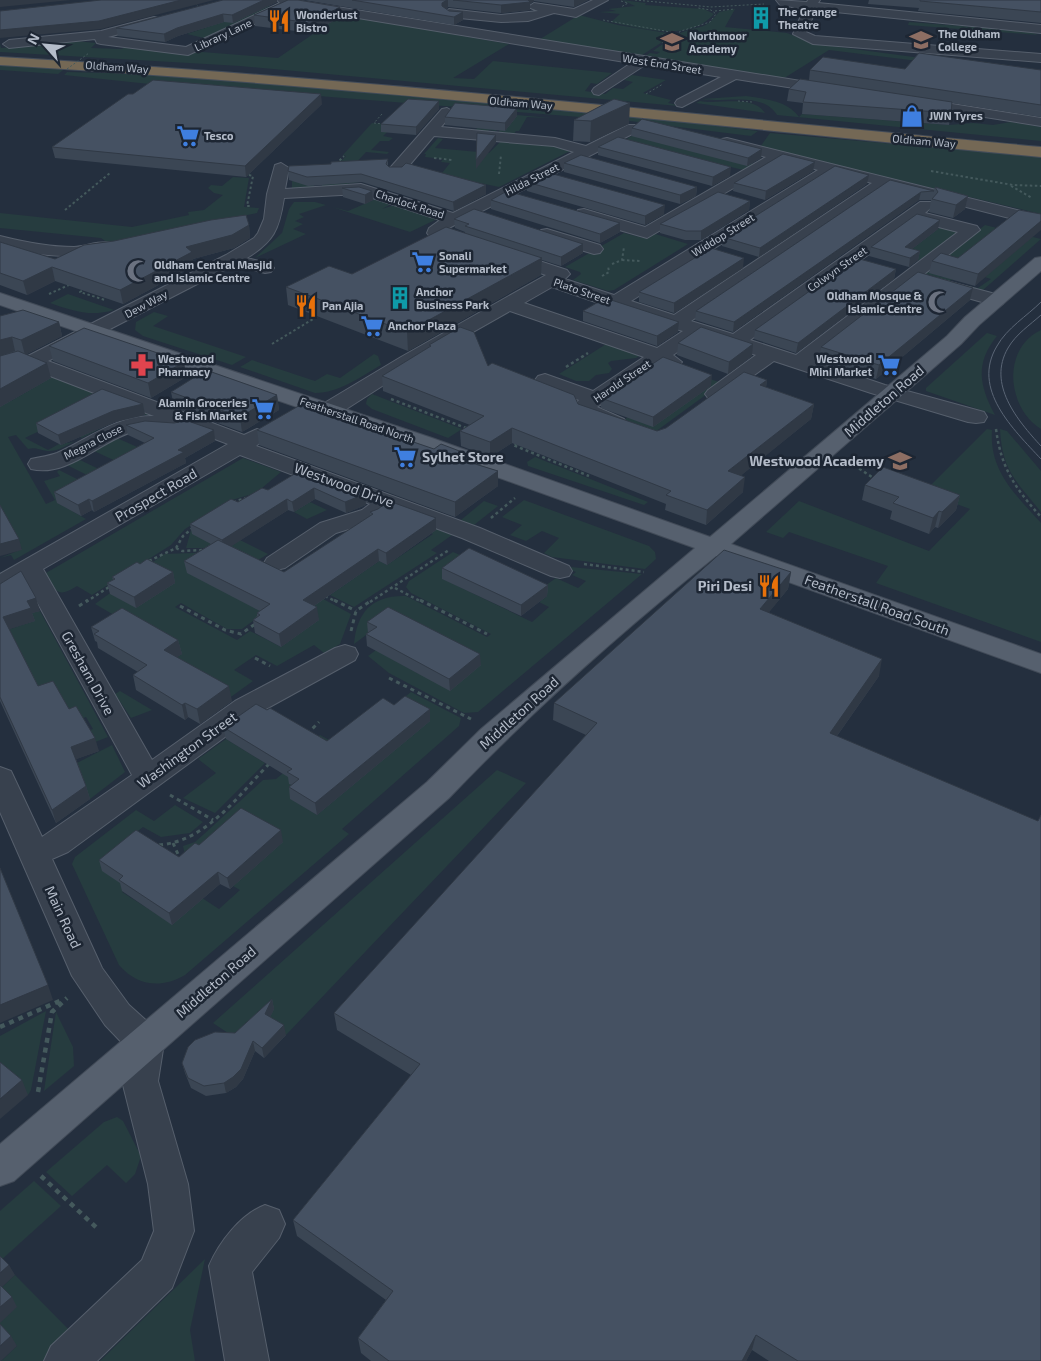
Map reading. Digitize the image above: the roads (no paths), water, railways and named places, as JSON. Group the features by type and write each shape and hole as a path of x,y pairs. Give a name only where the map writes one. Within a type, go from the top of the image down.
{"highway":[{"name":"Oldham Way","path":"5,50 238,69 1041,145"},
{"name":"Oldham Way","path":"0,61 269,79 1041,152"}],"main road":[{"name":"Middleton Road","path":"0,1168 438,790 498,730 713,545 736,529 894,393 996,300 1041,262"},
{"name":"Featherstall Road North","path":"0,299 319,407 713,545"},
{"name":"Featherstall Road South","path":"713,545 1041,664"}],"street":[{"path":"518,4 537,8 552,5 573,13 602,0"},
{"path":"783,1 1041,29"},
{"name":"West End Street","path":"287,2 642,61 842,91"},
{"name":"Library Lane","path":"94,36 106,41 188,51 287,2"},
{"path":"813,4 799,34 813,40 1041,58"},
{"path":"435,11 506,17 535,16 552,5"},
{"path":"384,19 402,10"},
{"path":"5,50 35,42 94,36 164,18"},
{"path":"30,26 35,42"},
{"path":"599,90 642,61"},
{"path":"605,70 646,76"},
{"path":"682,103 734,75"},
{"path":"670,80 713,86"},
{"path":"900,100 988,118 1041,122"},
{"path":"396,171 447,112"},
{"path":"555,142 565,128"},
{"name":"Hilda Street","path":"436,233 437,228 471,210 504,186 543,173 633,128"},
{"path":"432,131 555,142 604,163"},
{"path":"707,137 745,142 780,155 1041,221"},
{"path":"613,138 639,145"},
{"path":"572,210 647,233 780,155"},
{"name":"Dew Way","path":"153,408 31,362 78,336 95,330 232,259 260,242 266,234 272,219 281,168"},
{"name":"Widdop Street","path":"615,302 698,246 768,208 832,168"},
{"path":"730,169 748,173"},
{"path":"543,173 570,181"},
{"path":"675,323 885,182"},
{"path":"504,186 535,200"},
{"path":"696,188 732,198"},
{"name":"Charlock Road","path":"275,194 361,189 455,219"},
{"name":"Colwyn Street","path":"735,342 940,196"},
{"path":"749,203 768,208"},
{"path":"663,207 682,212"},
{"path":"471,210 490,216"},
{"path":"799,363 971,230 912,215"},
{"path":"252,220 272,219"},
{"path":"528,228 594,248"},
{"name":"Plato Street","path":"436,233 560,274 549,280"},
{"path":"0,241 33,248 75,252 120,245"},
{"path":"698,246 722,254"},
{"path":"232,259 265,268"},
{"path":"741,259 760,265"},
{"path":"852,259 871,264"},
{"path":"890,270 996,300"},
{"name":"Plato Street","path":"549,280 799,363 976,417"},
{"name":"Prospect Road","path":"0,584 283,420 319,407 400,365 549,280"},
{"path":"509,304 610,338 711,377 771,354"},
{"name":"Harold Street","path":"627,427 586,412 586,405 697,330"},
{"path":"153,408 214,371"},
{"path":"700,405 711,377"},
{"path":"546,380 595,399"},
{"path":"153,408 239,447"},
{"name":"Megna Close","path":"39,464 63,458 121,427 149,421 162,422 239,447"},
{"name":"Westwood Drive","path":"239,447 388,501 491,541 555,569"},
{"path":"276,563 328,528 370,515 388,501"},
{"name":"Gresham Drive","path":"25,569 35,575 140,766 160,784"},
{"name":"Washington Street","path":"34,853 57,844 160,784 245,708 345,654"},
{"name":"Main Road","path":"0,778 90,976 117,1015 146,1043"},
{"path":"66,1361 157,1274 174,1231 168,1184 140,1081 146,1043"},
{"path":"247,1361 230,1266 264,1224"}],"tram line":[{"path":"1041,302 1001,340 990,362 989,378 992,393 999,407 1019,435 1041,459"},
{"path":"1041,315 1011,343 1002,361 1001,375 1003,388 1014,413 1041,446"}],"place":[{"name":"The Grange Theatre","path":"761,18"},
{"name":"Wonderlust Bistro","path":"279,21"},
{"name":"The Oldham College","path":"921,40"},
{"name":"Northmoor Academy","path":"672,42"},
{"name":"JWN Tyres","path":"912,116"},
{"name":"Tesco","path":"188,136"},
{"name":"Sonali Supermarket","path":"423,262"},
{"name":"Oldham Central Masjid and Islamic Centre","path":"138,271"},
{"name":"Anchor Business Park","path":"400,298"},
{"name":"Oldham Mosque & Islamic Centre","path":"939,302"},
{"name":"Pan Ajia","path":"306,306"},
{"name":"Anchor Plaza","path":"372,326"},
{"name":"Westwood Pharmacy","path":"142,365"},
{"name":"Westwood Mini Market","path":"889,365"},
{"name":"Alamin Groceries & Fish Market","path":"263,409"},
{"name":"Sylhet Store","path":"405,457"},
{"name":"Westwood Academy","path":"900,461"},
{"name":"Piri Desi","path":"769,586"}]}
